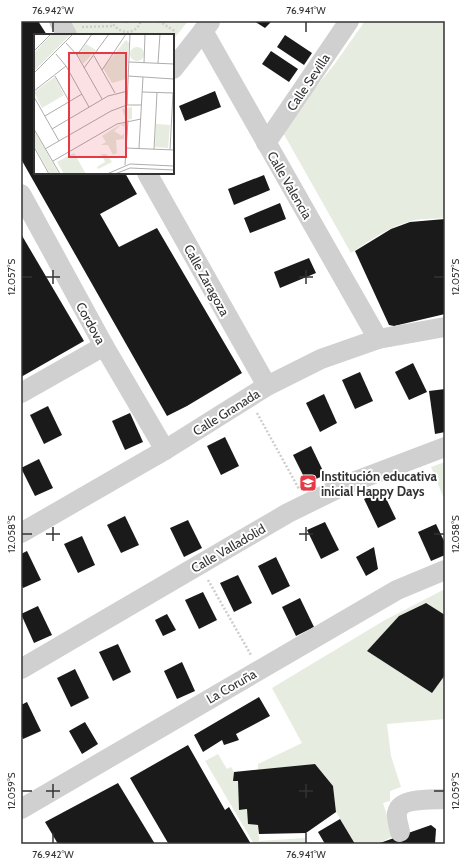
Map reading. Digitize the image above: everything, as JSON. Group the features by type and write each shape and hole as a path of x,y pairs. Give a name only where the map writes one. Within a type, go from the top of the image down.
{"street":[{"path":"59,21 74,31"},
{"name":"Calle Sevilla","path":"266,143 349,21"},
{"path":"174,68 207,26"},
{"name":"Calle Valencia","path":"207,26 266,143 378,339"},
{"name":"Calle Zaragoza","path":"148,174 267,386"},
{"name":"Cordova","path":"21,194 104,346 165,450"},
{"name":"Calle Granada","path":"21,533 165,450 267,386 321,359 378,339 445,327"},
{"path":"21,393 104,346"},
{"name":"Calle Valladolid","path":"21,669 288,513 344,485 445,447"},
{"name":"La Coruña","path":"21,809 397,590 445,570"},
{"path":"400,832 397,815 401,806 407,802 445,799"}],"path":[{"path":"111,21 114,26 120,30 128,32 137,28 141,21"},
{"path":"122,21 130,21"},
{"path":"159,21 176,32"},
{"path":"74,31 114,26"},
{"path":"248,398 307,504"},
{"path":"199,565 260,670"}],"shaded area":[{"path":"68,21 188,21 174,39 174,34 74,34"},
{"path":"365,21 445,21 445,218 417,220 400,225 378,235 351,253 281,129 334,65"},
{"path":"445,462 445,501 431,467"},
{"path":"445,589 445,615 425,603 399,616 367,651 432,693 445,675 445,719 387,724 391,756 401,787 390,791 390,801 383,803 394,836 377,844 355,844 336,812 333,786 315,764 258,770 258,764 302,743 272,688 385,620"},
{"path":"218,754 227,769 231,767 234,772 233,781 238,781 239,810 247,809 248,824 258,825 259,841 305,838 308,844 254,844 205,761"}],"building":[{"path":"21,21 38,21 46,34 34,34 34,174 126,174 137,194 100,214 119,247 157,228 242,373 187,406 167,416 21,159"},
{"path":"254,21 272,21 265,28"},
{"path":"285,35 312,53 304,65 277,47"},
{"path":"271,51 298,69 289,82 262,64"},
{"path":"215,91 221,107 185,121 179,106"},
{"path":"264,175 270,190 234,205 228,189"},
{"path":"280,203 286,219 250,233 244,218"},
{"path":"445,219 445,314 394,326 389,325 355,251 391,229 410,222"},
{"path":"21,234 84,341 21,377"},
{"path":"309,258 316,273 280,288 274,272"},
{"path":"413,363 427,392 409,400 395,372"},
{"path":"360,372 373,401 355,409 342,380"},
{"path":"445,389 445,432 435,434 429,391"},
{"path":"324,394 337,423 320,432 306,403"},
{"path":"48,406 62,435 44,444 30,415"},
{"path":"130,413 143,442 125,450 112,421"},
{"path":"225,437 239,466 221,475 207,446"},
{"path":"311,446 325,475 307,483 293,455"},
{"path":"39,459 53,488 35,496 21,468"},
{"path":"382,490 396,519 378,528 364,499"},
{"path":"125,516 139,545 121,553 107,525"},
{"path":"188,520 202,548 184,557 170,528"},
{"path":"325,522 339,550 321,559 307,530"},
{"path":"436,524 445,543 445,555 431,561 418,532"},
{"path":"82,536 95,565 78,573 64,544"},
{"path":"374,547 378,569 366,576 356,557"},
{"path":"27,551 41,580 23,588 21,584 21,554"},
{"path":"276,557 290,586 272,595 258,566"},
{"path":"238,575 252,603 234,612 220,583"},
{"path":"203,592 217,620 199,629 185,600"},
{"path":"300,598 314,627 296,636 282,607"},
{"path":"426,603 445,615 445,675 432,693 367,651 399,616"},
{"path":"38,606 52,635 34,643 21,614"},
{"path":"167,614 176,630 163,636 155,620"},
{"path":"118,644 131,672 113,681 99,652"},
{"path":"182,662 195,691 177,699 164,671"},
{"path":"75,669 89,698 71,707 57,678"},
{"path":"259,697 270,716 236,734 239,740 224,745 222,740 203,752 194,735"},
{"path":"27,702 41,731 23,739 21,734 21,705"},
{"path":"85,722 98,744 82,754 69,731"},
{"path":"188,745 225,810 229,807 251,844 166,844 168,843 130,778"},
{"path":"315,764 333,786 336,812 306,833 259,834 258,825 248,824 247,809 239,810 238,781 233,781 234,772"},
{"path":"118,783 155,844 58,844 45,822"},
{"path":"340,819 355,844 325,844 318,832"},
{"path":"431,825 436,829 435,844 377,844"}],"place":[{"name":"Institución educativa inicial Happy Days","path":"308,483"}]}
